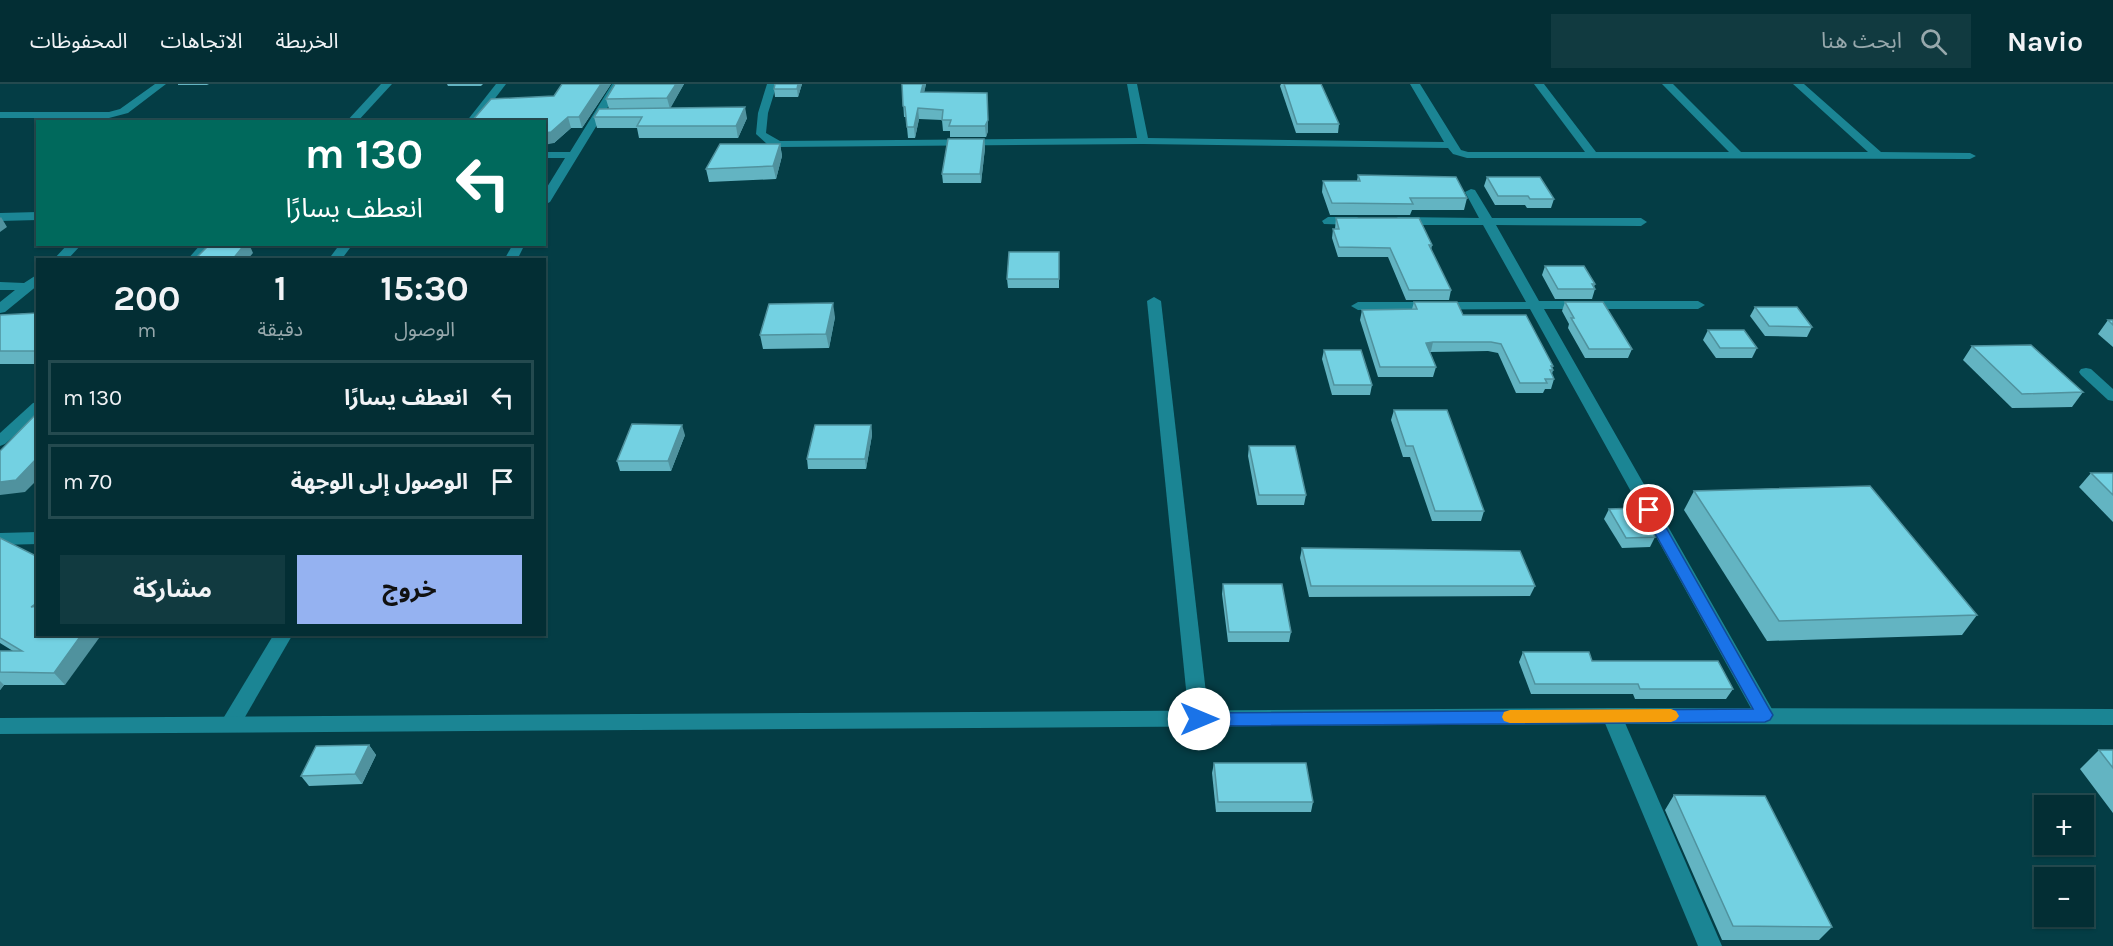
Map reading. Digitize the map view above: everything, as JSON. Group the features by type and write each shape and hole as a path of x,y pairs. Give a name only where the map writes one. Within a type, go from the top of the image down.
{"street":[{"path":"0,115 108,115 124,111 161,84"},
{"path":"353,120 387,84"},
{"path":"473,120 501,84"},
{"path":"546,199 572,155 603,115 617,84"},
{"path":"772,84 757,113 761,134 771,142 780,144 1143,141 1451,145"},
{"path":"1132,84 1143,141"},
{"path":"1415,84 1451,145 1457,152 1467,155 1970,156"},
{"path":"1539,84 1592,154"},
{"path":"1666,84 1737,154"},
{"path":"1798,84 1878,156"},
{"path":"546,155 572,155"},
{"path":"1471,192 1765,715"},
{"path":"0,217 36,216"},
{"path":"1328,221 1641,222"},
{"path":"61,258 74,246"},
{"path":"195,258 207,246"},
{"path":"336,258 345,246"},
{"path":"0,309 36,280"},
{"path":"0,286 27,287"},
{"path":"1154,301 1199,719"},
{"path":"1358,306 1698,304"},
{"path":"2086,372 2113,397"},
{"path":"0,441 36,408"},
{"path":"0,538 36,538"},
{"path":"231,723 283,636"},
{"path":"0,726 1765,715 2113,717"},
{"path":"1612,716 1710,946"}],"building":[{"path":"562,84 601,84 579,117 568,117 551,132 546,133 546,120 473,120 491,99 554,96"},
{"path":"615,84 676,84 667,98 606,99"},
{"path":"775,84 798,84 797,89 774,89"},
{"path":"902,84 923,84 921,92 987,93 988,120 985,126 949,126 951,120 942,120 943,110 918,108 914,127 907,127"},
{"path":"1284,84 1321,84 1339,124 1297,124"},
{"path":"745,107 736,126 637,126 642,117 594,117 599,109"},
{"path":"948,139 984,139 980,174 942,174"},
{"path":"720,144 780,144 773,166 706,169"},
{"path":"1358,175 1456,177 1467,198 1410,198 1413,204 1332,203 1323,181 1360,181"},
{"path":"1487,177 1540,177 1554,199 1498,196"},
{"path":"1336,218 1419,218 1432,245 1429,245 1451,290 1409,290 1390,248 1339,247 1333,229 1339,229"},
{"path":"208,246 243,246 234,258 196,258"},
{"path":"1009,252 1059,252 1059,279 1007,279"},
{"path":"1545,266 1584,266 1595,284 1592,284 1595,289 1558,289"},
{"path":"1414,302 1457,302 1463,315 1526,315 1553,366 1551,366 1553,370 1550,370 1554,379 1545,379 1547,383 1520,383 1501,344 1491,342 1426,343 1436,367 1380,367 1362,310 1417,309"},
{"path":"1565,302 1603,302 1632,349 1589,349 1571,318 1574,318"},
{"path":"833,303 826,334 760,335 769,304"},
{"path":"1755,307 1797,307 1812,327 1769,326"},
{"path":"36,313 36,351 0,351 0,315"},
{"path":"1708,330 1744,330 1757,348 1720,348"},
{"path":"2031,345 2083,392 2022,394 1972,346"},
{"path":"1324,350 1361,350 1372,385 1334,385"},
{"path":"1394,410 1447,410 1484,511 1435,511 1413,446 1406,446"},
{"path":"36,414 36,459 16,480 0,482 0,451"},
{"path":"632,424 682,425 668,461 617,461"},
{"path":"815,425 871,425 865,459 807,459"},
{"path":"1249,446 1295,446 1306,495 1259,495"},
{"path":"2091,473 2113,473 2113,495"},
{"path":"1870,486 1977,615 1779,621 1694,491"},
{"path":"1639,508 1655,537 1626,538 1609,509"},
{"path":"0,538 36,556 36,603 31,607 36,606 36,636 81,636 54,673 0,672 0,651 22,651 0,638"},
{"path":"1302,548 1520,551 1535,586 1311,586"},
{"path":"1223,584 1282,584 1291,632 1229,632"},
{"path":"1523,652 1589,652 1592,661 1718,661 1733,689 1640,689 1638,684 1535,684"},
{"path":"369,745 355,774 301,776 316,746"},
{"path":"2099,750 2113,750 2113,768"},
{"path":"1214,763 1306,763 1313,802 1218,802"},
{"path":"1674,795 1765,796 1832,927 1733,926"}],"slow traffic":[{"path":"1510,717 1671,716"}],"route":[{"path":"1199,719 1765,715 1649,510"}]}
